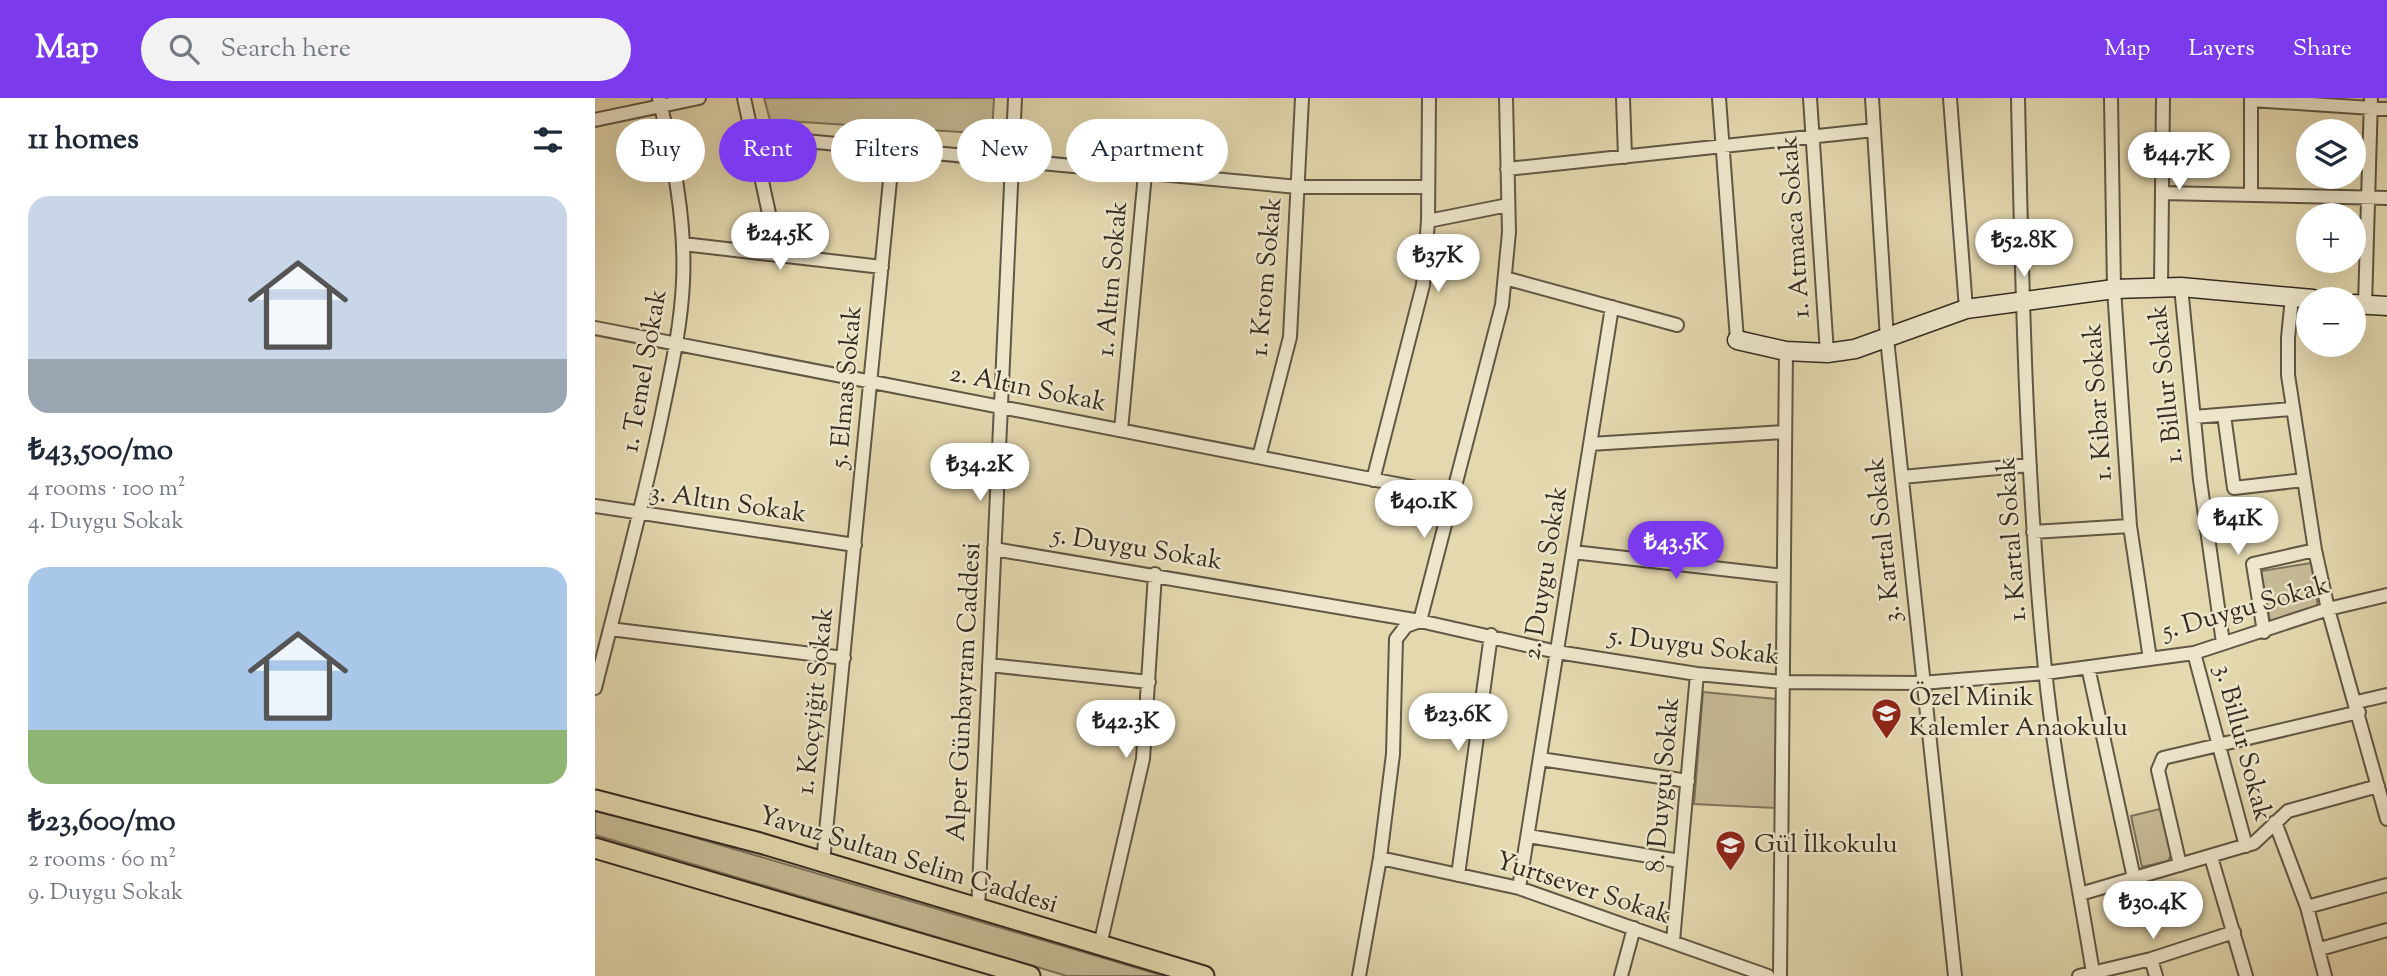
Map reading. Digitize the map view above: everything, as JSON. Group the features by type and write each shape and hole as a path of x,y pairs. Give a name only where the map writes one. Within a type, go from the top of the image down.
{"main road":[{"name":"Yavuz Sultan Selim Caddesi","path":"595,800 823,862 1204,976"},
{"path":"595,848 1030,976"}],"street":[{"path":"595,120 660,102 699,98"},
{"path":"744,98 748,119"},
{"name":"Alper Günbayram Caddesi","path":"1014,119 1015,98"},
{"name":"1. Krom Sokak","path":"1259,457 1290,337 1302,98"},
{"path":"1373,480 1423,285 1429,220 1429,98"},
{"path":"1359,976 1380,858 1393,754 1396,639 1406,626 1420,621 1497,334 1505,278 1508,205 1506,98"},
{"path":"1623,98 1625,157"},
{"path":"1719,98 1737,340 1786,351 1827,353 1855,349 1887,339 1966,309 2022,299 2114,289 2161,286 2296,297"},
{"name":"1. Atmaca Sokak","path":"1810,98 1827,353"},
{"name":"3. Kartal Sokak","path":"1872,98 1887,339 1921,683 1955,976"},
{"path":"1950,98 1966,309"},
{"name":"1. Kartal Sokak","path":"2018,98 2022,299 2033,532 2045,673 2093,973"},
{"name":"1. Kibar Sokak","path":"2111,98 2114,289 2130,526 2151,659"},
{"path":"2161,286 2163,98"},
{"path":"2251,194 2251,99 2371,103 2387,109"},
{"name":"1. Temel Sokak","path":"595,688 600,650 610,629 642,515 677,344 683,282 683,244 677,188 660,102"},
{"path":"2361,287 2368,198 2371,103"},
{"path":"1507,169 1874,130"},
{"path":"1228,181 1298,187 1429,187"},
{"path":"762,182 778,255"},
{"name":"5. Elmas Sokak","path":"855,545 890,182"},
{"name":"Alper Günbayram Caddesi","path":"978,910 1011,182"},
{"name":"1. Altın Sokak","path":"1121,430 1144,182"},
{"path":"2162,193 2387,198"},
{"path":"1429,220 1508,205"},
{"path":"683,244 882,267"},
{"path":"1505,278 1677,325"},
{"name":"1. Billur Sokak","path":"2181,287 2194,417 2223,643"},
{"path":"2292,297 2288,338 2293,409 2315,550 2328,609 2382,792 2387,819"},
{"path":"2366,305 2387,306"},
{"name":"2. Duygu Sokak","path":"1519,888 1612,307"},
{"name":"2. Altın Sokak","path":"595,328 1453,495"},
{"path":"1780,976 1786,351"},
{"path":"2194,417 2293,409"},
{"path":"2224,415 2234,488 2304,480"},
{"path":"1590,444 1785,432"},
{"path":"1902,477 2030,465"},
{"name":"3. Altın Sokak","path":"595,506 855,545"},
{"path":"2033,532 2130,526"},
{"name":"1. Koçyiğit Sokak","path":"823,862 855,545"},
{"name":"5. Duygu Sokak","path":"994,549 1155,574 1420,621 1492,635 1557,652 1697,674 1783,682 1921,683 2045,673 2194,653 2328,609 2387,595"},
{"path":"2264,632 2253,564 2315,550"},
{"path":"1573,552 1783,576"},
{"path":"1100,945 1143,759 1155,574"},
{"path":"610,629 844,658"},
{"path":"1458,875 1492,635"},
{"name":"3. Billur Sokak","path":"2194,653 2246,846"},
{"path":"989,665 1149,682"},
{"path":"2088,667 2134,878"},
{"name":"8. Duygu Sokak","path":"1673,942 1697,674"},
{"path":"2180,865 2158,770 2163,758 2219,746 2358,707 2387,695"},
{"path":"1540,759 1688,781"},
{"path":"2080,894 2254,843 2288,811 2382,792"},
{"path":"2275,822 2307,907 2325,976"},
{"path":"1528,836 1680,861"},
{"path":"2211,857 2246,976"},
{"name":"Yurtsever Sokak","path":"1380,858 1519,888 1768,976"},
{"path":"2307,907 2387,885"},
{"path":"1621,976 1634,928"},
{"path":"2320,949 2387,930"},
{"path":"2079,976 2151,959 2234,932"},
{"path":"2151,959 2156,976"}],"shaded area":[{"path":"764,98 994,98 993,119 957,119 957,132 943,131 943,119 831,119 831,124 817,123 817,119 770,119"},
{"path":"2311,563 2318,607 2270,621 2261,571"},
{"path":"1703,692 1776,699 1775,808 1694,804"},
{"path":"595,808 1164,976 1067,976 595,835"},
{"path":"2160,809 2171,855 2168,861 2142,867 2131,816"}],"place":[{"name":"Özel Minik Kalemler Anaokulu","path":"1886,740"},
{"name":"Gül İlkokulu","path":"1731,872"}]}
